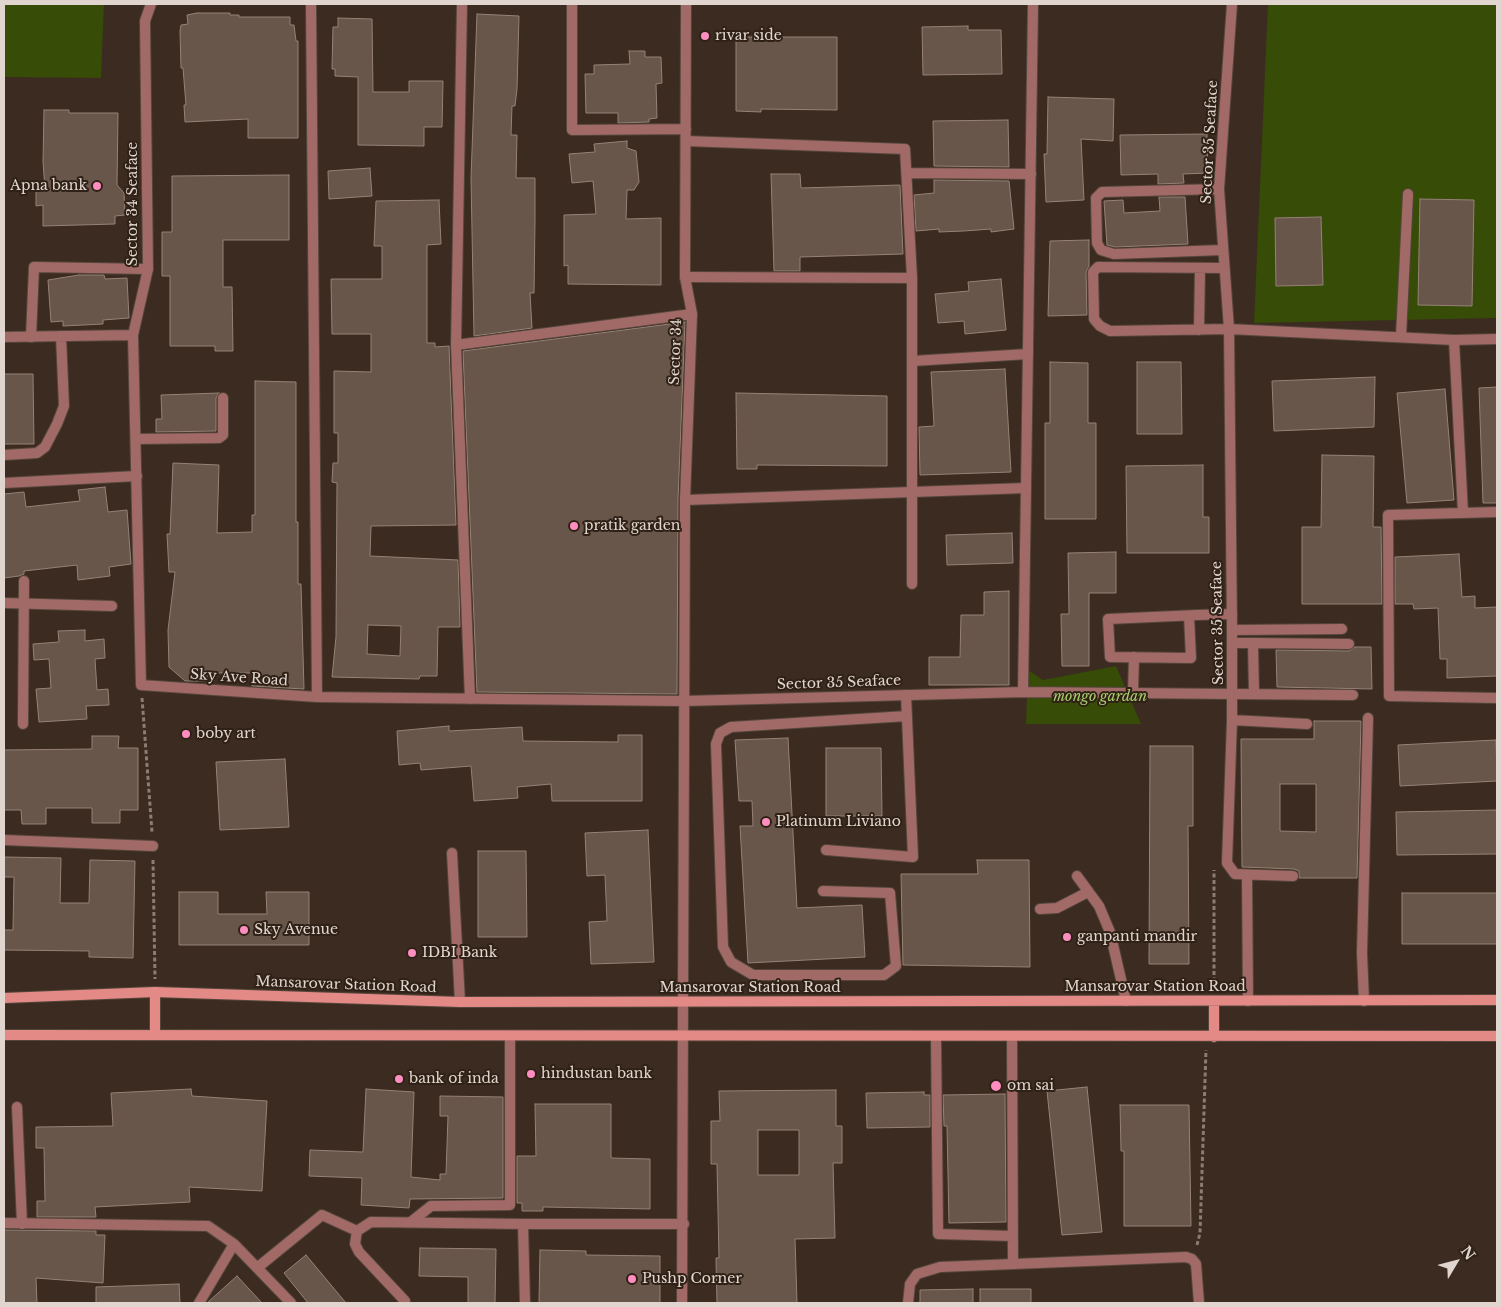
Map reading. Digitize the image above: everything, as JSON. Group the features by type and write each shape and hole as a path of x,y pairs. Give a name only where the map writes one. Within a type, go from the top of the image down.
{"main road":[{"name":"Mansarovar Station Road","path":"4,998 155,992 460,1002 1497,1000"},
{"path":"155,992 155,1034"},
{"path":"1210,1037 1214,1001"},
{"path":"4,1035 155,1034 510,1037 1497,1036"}],"street":[{"name":"Sector 34 Seaface","path":"133,335 148,268 145,21 151,4"},
{"path":"310,4 317,697"},
{"path":"462,4 456,345 470,699"},
{"path":"572,4 572,130 686,129"},
{"name":"Sector 34","path":"682,1303 684,1224 685,500 692,314 686,277 686,4"},
{"path":"1023,692 1033,4"},
{"name":"Sector 35 Seaface","path":"684,701 1023,692 1233,694 1228,330 1219,189 1232,4"},
{"path":"686,141 905,149 912,278 912,584"},
{"path":"907,173 1031,174"},
{"path":"1219,189 1102,192 1096,198 1097,243 1101,250 1114,254 1222,250"},
{"path":"1400,336 1408,194"},
{"path":"31,337 34,267 148,268"},
{"path":"1223,268 1098,267 1093,272 1094,319 1100,326 1110,331 1228,330 1400,336 1454,340 1497,339"},
{"path":"1199,330 1200,268"},
{"path":"686,277 912,278"},
{"path":"456,345 692,314"},
{"path":"4,337 133,335"},
{"name":"Sky Ave Road","path":"133,335 141,685 317,697 684,701"},
{"path":"4,455 37,453 45,447 57,424 64,406 61,336"},
{"path":"1454,340 1463,513"},
{"path":"912,361 1028,354"},
{"path":"136,439 219,438 223,435 223,398"},
{"path":"4,483 137,476"},
{"path":"685,500 1026,488"},
{"path":"1497,512 1388,515 1389,696 1497,698"},
{"path":"23,724 24,581"},
{"path":"4,603 112,606"},
{"path":"1188,616 1191,658 1110,657 1108,619 1232,614"},
{"path":"1232,630 1342,629"},
{"path":"1232,643 1349,644"},
{"path":"1253,643 1254,694"},
{"path":"1133,693 1134,657"},
{"path":"1293,876 1235,874 1227,863 1233,694 1353,695"},
{"path":"826,850 913,857 906,695"},
{"path":"823,891 890,893 896,966 884,975 753,975 731,962 723,947 716,744 720,732 731,727 907,716"},
{"path":"1364,1001 1362,953 1368,718"},
{"path":"1232,720 1307,724"},
{"path":"4,840 153,846"},
{"path":"452,853 460,1002"},
{"path":"1247,875 1248,1001"},
{"path":"1077,876 1099,906 1110,932 1126,1001"},
{"path":"1040,909 1057,908 1088,892"},
{"path":"411,1222 431,1206 510,1205 510,1037"},
{"path":"936,1037 938,1234 1013,1236"},
{"path":"1012,1037 1013,1264"},
{"path":"17,1106 22,1224"},
{"path":"257,1268 322,1215 358,1231"},
{"path":"405,1301 359,1252 355,1244 358,1231 371,1222 684,1224"},
{"path":"4,1223 208,1226 234,1244 291,1303"},
{"path":"523,1224 525,1303"},
{"path":"199,1303 234,1244"},
{"path":"908,1303 910,1284 917,1274 940,1267 1192,1259 1196,1264 1199,1303"}],"path":[{"path":"1192,1259 1200,1233 1210,1037"}],"green space":[{"path":"4,4 104,4 101,78 4,77"},
{"path":"1268,4 1497,4 1497,318 1254,323"},
{"name":"mongo gardan","path":"1116,666 1141,724 1026,724 1028,670 1043,680"}],"building":[{"path":"197,13 230,13 230,15 239,15 239,17 290,17 290,25 294,25 296,41 298,41 298,138 248,138 248,119 185,122 184,105 186,105 183,68 181,68 180,31 181,25 188,24 187,15"},
{"path":"477,14 519,16 517,89 515,106 512,106 511,135 517,135 516,178 535,178 535,220 534,293 530,293 532,328 474,336 471,178"},
{"path":"338,18 372,19 373,92 409,92 409,81 443,81 442,127 424,127 424,146 358,145 358,77 335,76 335,69 332,69 333,27 338,27"},
{"path":"968,26 968,30 1001,30 1002,74 923,75 922,27"},
{"path":"736,37 837,37 837,110 761,109 761,112 736,111"},
{"path":"629,51 645,51 645,57 661,57 662,83 656,84 657,118 649,119 649,122 618,123 618,113 586,113 585,74 594,74 594,65 630,64"},
{"path":"1048,97 1114,99 1113,141 1081,139 1084,200 1046,202 1044,154 1047,154"},
{"path":"44,110 69,110 69,113 118,113 117,185 124,193 125,215 115,216 115,224 43,226 43,205 36,206 36,190 45,190 43,161"},
{"path":"1008,120 1009,167 934,166 933,121"},
{"path":"1207,134 1208,173 1183,174 1184,183 1158,184 1158,174 1121,175 1120,135"},
{"path":"627,141 627,148 636,151 639,182 634,190 627,190 626,219 661,218 661,285 568,284 568,265 564,266 564,215 596,214 593,181 572,183 569,154 595,152 594,144"},
{"path":"370,168 372,196 329,199 328,171"},
{"path":"771,174 800,174 801,188 900,185 903,254 800,257 800,271 774,271"},
{"path":"289,175 289,240 223,240 223,287 232,287 233,351 215,351 215,346 170,346 170,276 162,276 162,232 172,232 172,176"},
{"path":"934,180 1009,181 1014,229 991,232 991,229 939,232 939,229 916,231 914,195 934,193"},
{"path":"1159,197 1185,197 1188,244 1115,247 1107,245 1104,201 1123,200 1124,213 1160,211"},
{"path":"1420,199 1474,200 1472,306 1418,305"},
{"path":"439,200 441,244 427,245 427,343 435,343 435,347 449,346 456,525 371,526 370,556 458,560 460,627 438,627 437,676 420,676 419,679 332,677 336,637 337,483 332,482 333,463 338,463 338,433 334,433 334,371 371,372 371,334 332,334 331,279 382,279 382,246 374,246 376,201","holes":["368,625 401,626 400,656 367,654"]},
{"path":"1321,217 1323,285 1276,286 1275,218"},
{"path":"1089,240 1089,266 1086,272 1087,315 1048,316 1050,241"},
{"path":"79,275 104,275 105,279 127,278 129,318 103,320 103,324 63,326 63,321 51,322 48,280"},
{"path":"1001,279 1006,330 965,334 964,321 938,323 935,294 969,291 968,282"},
{"name":"pratik garden","path":"685,322 678,500 677,694 477,692 463,351"},
{"path":"1050,362 1088,363 1088,423 1096,423 1096,519 1045,519 1045,423 1050,423"},
{"path":"1137,362 1181,362 1182,434 1137,434"},
{"path":"1005,369 1011,472 920,475 919,427 934,426 931,372"},
{"path":"4,374 33,374 34,444 4,444"},
{"path":"1375,377 1374,427 1274,431 1272,381"},
{"path":"255,381 296,382 296,522 298,522 298,584 301,584 304,689 252,686 252,673 214,673 214,681 185,681 169,667 168,630 175,572 169,572 167,534 170,534 173,463 219,465 217,533 252,532 252,515 255,515"},
{"path":"1497,387 1497,503 1483,503 1479,388"},
{"path":"1445,389 1454,500 1407,503 1397,393"},
{"path":"219,393 216,398 216,431 156,432 156,419 162,419 161,395"},
{"path":"736,393 887,396 887,466 757,465 757,469 737,469"},
{"path":"1322,455 1374,456 1373,527 1381,527 1382,604 1302,604 1302,527 1321,527"},
{"path":"1203,465 1203,517 1209,517 1209,553 1127,553 1126,466"},
{"path":"105,487 108,512 127,510 131,564 109,567 110,576 78,580 77,565 24,571 24,574 19,576 4,578 4,494 24,492 26,507 80,501 78,490"},
{"path":"1012,533 1013,563 947,565 946,535"},
{"path":"1116,552 1116,593 1089,593 1089,666 1062,666 1061,614 1069,614 1068,553"},
{"path":"1459,554 1462,597 1475,596 1475,608 1497,607 1497,676 1447,678 1447,659 1440,659 1438,608 1414,609 1413,604 1395,604 1395,557"},
{"path":"1009,591 1009,685 929,685 929,657 960,657 961,615 984,615 984,592"},
{"path":"85,630 85,641 104,639 105,658 95,659 97,690 108,689 109,705 86,706 87,719 39,722 36,689 51,688 49,659 34,660 33,644 59,642 58,631"},
{"path":"1355,647 1371,647 1372,689 1277,687 1276,650 1349,651"},
{"path":"1314,721 1361,721 1357,878 1299,878 1299,871 1294,869 1242,867 1241,739 1314,739","holes":["1280,784 1316,784 1316,832 1280,831"]},
{"path":"449,726 449,731 522,727 523,741 618,742 618,735 642,735 642,801 552,801 551,784 517,787 518,798 474,801 471,766 421,770 420,763 399,765 397,731"},
{"path":"92,736 119,736 118,748 138,748 138,810 120,810 120,823 92,823 92,808 46,808 46,824 22,824 21,810 4,810 4,750 92,749"},
{"name":"Platinum Liviano","path":"788,738 797,908 862,905 865,957 748,963 740,826 753,826 752,801 739,801 735,740"},
{"path":"1496,740 1497,781 1400,786 1398,745"},
{"path":"1150,746 1193,746 1193,826 1188,826 1189,964 1149,964"},
{"path":"826,748 881,748 882,816 826,816"},
{"path":"285,759 289,827 220,830 216,762"},
{"path":"1497,810 1497,854 1397,855 1396,812"},
{"path":"648,830 654,962 591,964 589,922 607,921 605,875 587,876 585,833"},
{"path":"478,851 526,851 527,937 478,937"},
{"path":"4,857 61,858 60,903 89,903 90,860 135,861 133,958 89,957 89,951 4,950 4,930 13,930 14,877 4,877"},
{"path":"977,860 1029,860 1030,967 903,965 901,874 978,874"},
{"name":"Sky Avenue","path":"179,892 218,892 218,914 267,914 266,892 309,892 309,945 179,945"},
{"path":"1402,893 1497,893 1497,944 1402,944"},
{"path":"1087,1087 1102,1232 1062,1235 1047,1091"},
{"path":"191,1089 192,1096 267,1101 262,1191 189,1187 190,1202 95,1207 96,1217 37,1217 37,1201 45,1201 44,1148 36,1148 36,1127 113,1126 111,1093"},
{"path":"366,1089 414,1092 411,1177 440,1180 440,1174 446,1174 448,1116 440,1116 440,1096 503,1097 503,1198 410,1199 409,1208 361,1205 362,1178 309,1176 310,1150 363,1152"},
{"path":"836,1090 836,1126 842,1126 842,1163 833,1163 835,1238 795,1239 797,1303 717,1303 716,1258 719,1258 717,1164 711,1164 711,1121 720,1121 719,1091","holes":["758,1130 799,1130 799,1175 758,1175"]},
{"path":"924,1092 924,1095 930,1095 930,1127 867,1128 866,1093"},
{"path":"1005,1094 1006,1222 949,1223 947,1126 944,1126 943,1095"},
{"path":"535,1104 611,1104 611,1158 650,1159 650,1209 543,1207 543,1211 522,1211 522,1203 517,1203 517,1156 536,1156"},
{"path":"1120,1105 1189,1105 1191,1226 1124,1226 1124,1151 1121,1151"},
{"path":"4,1230 96,1231 96,1235 105,1235 103,1283 36,1278 37,1303 4,1303"},
{"path":"420,1248 496,1249 495,1303 468,1303 468,1277 419,1276"},
{"path":"540,1250 586,1251 586,1255 660,1256 660,1303 539,1303"},
{"path":"306,1255 346,1303 308,1303 284,1273"},
{"path":"237,1276 262,1303 207,1303"},
{"path":"179,1284 180,1303 96,1303 96,1287"},
{"path":"973,1289 973,1303 920,1303 920,1290"},
{"path":"980,1289 1031,1289 1031,1303 980,1303"}],"place":[{"name":"rivar side","path":"705,36"},
{"name":"Apna bank","path":"97,186"},
{"name":"pratik garden","path":"574,526"},
{"name":"boby art","path":"186,734"},
{"name":"Platinum Liviano","path":"766,822"},
{"name":"Sky Avenue","path":"244,930"},
{"name":"ganpanti mandir","path":"1067,937"},
{"name":"IDBI Bank","path":"412,953"},
{"name":"hindustan bank","path":"531,1074"},
{"name":"bank of inda","path":"399,1079"},
{"name":"om sai","path":"996,1086"},
{"name":"Pushp Corner","path":"632,1279"}]}
